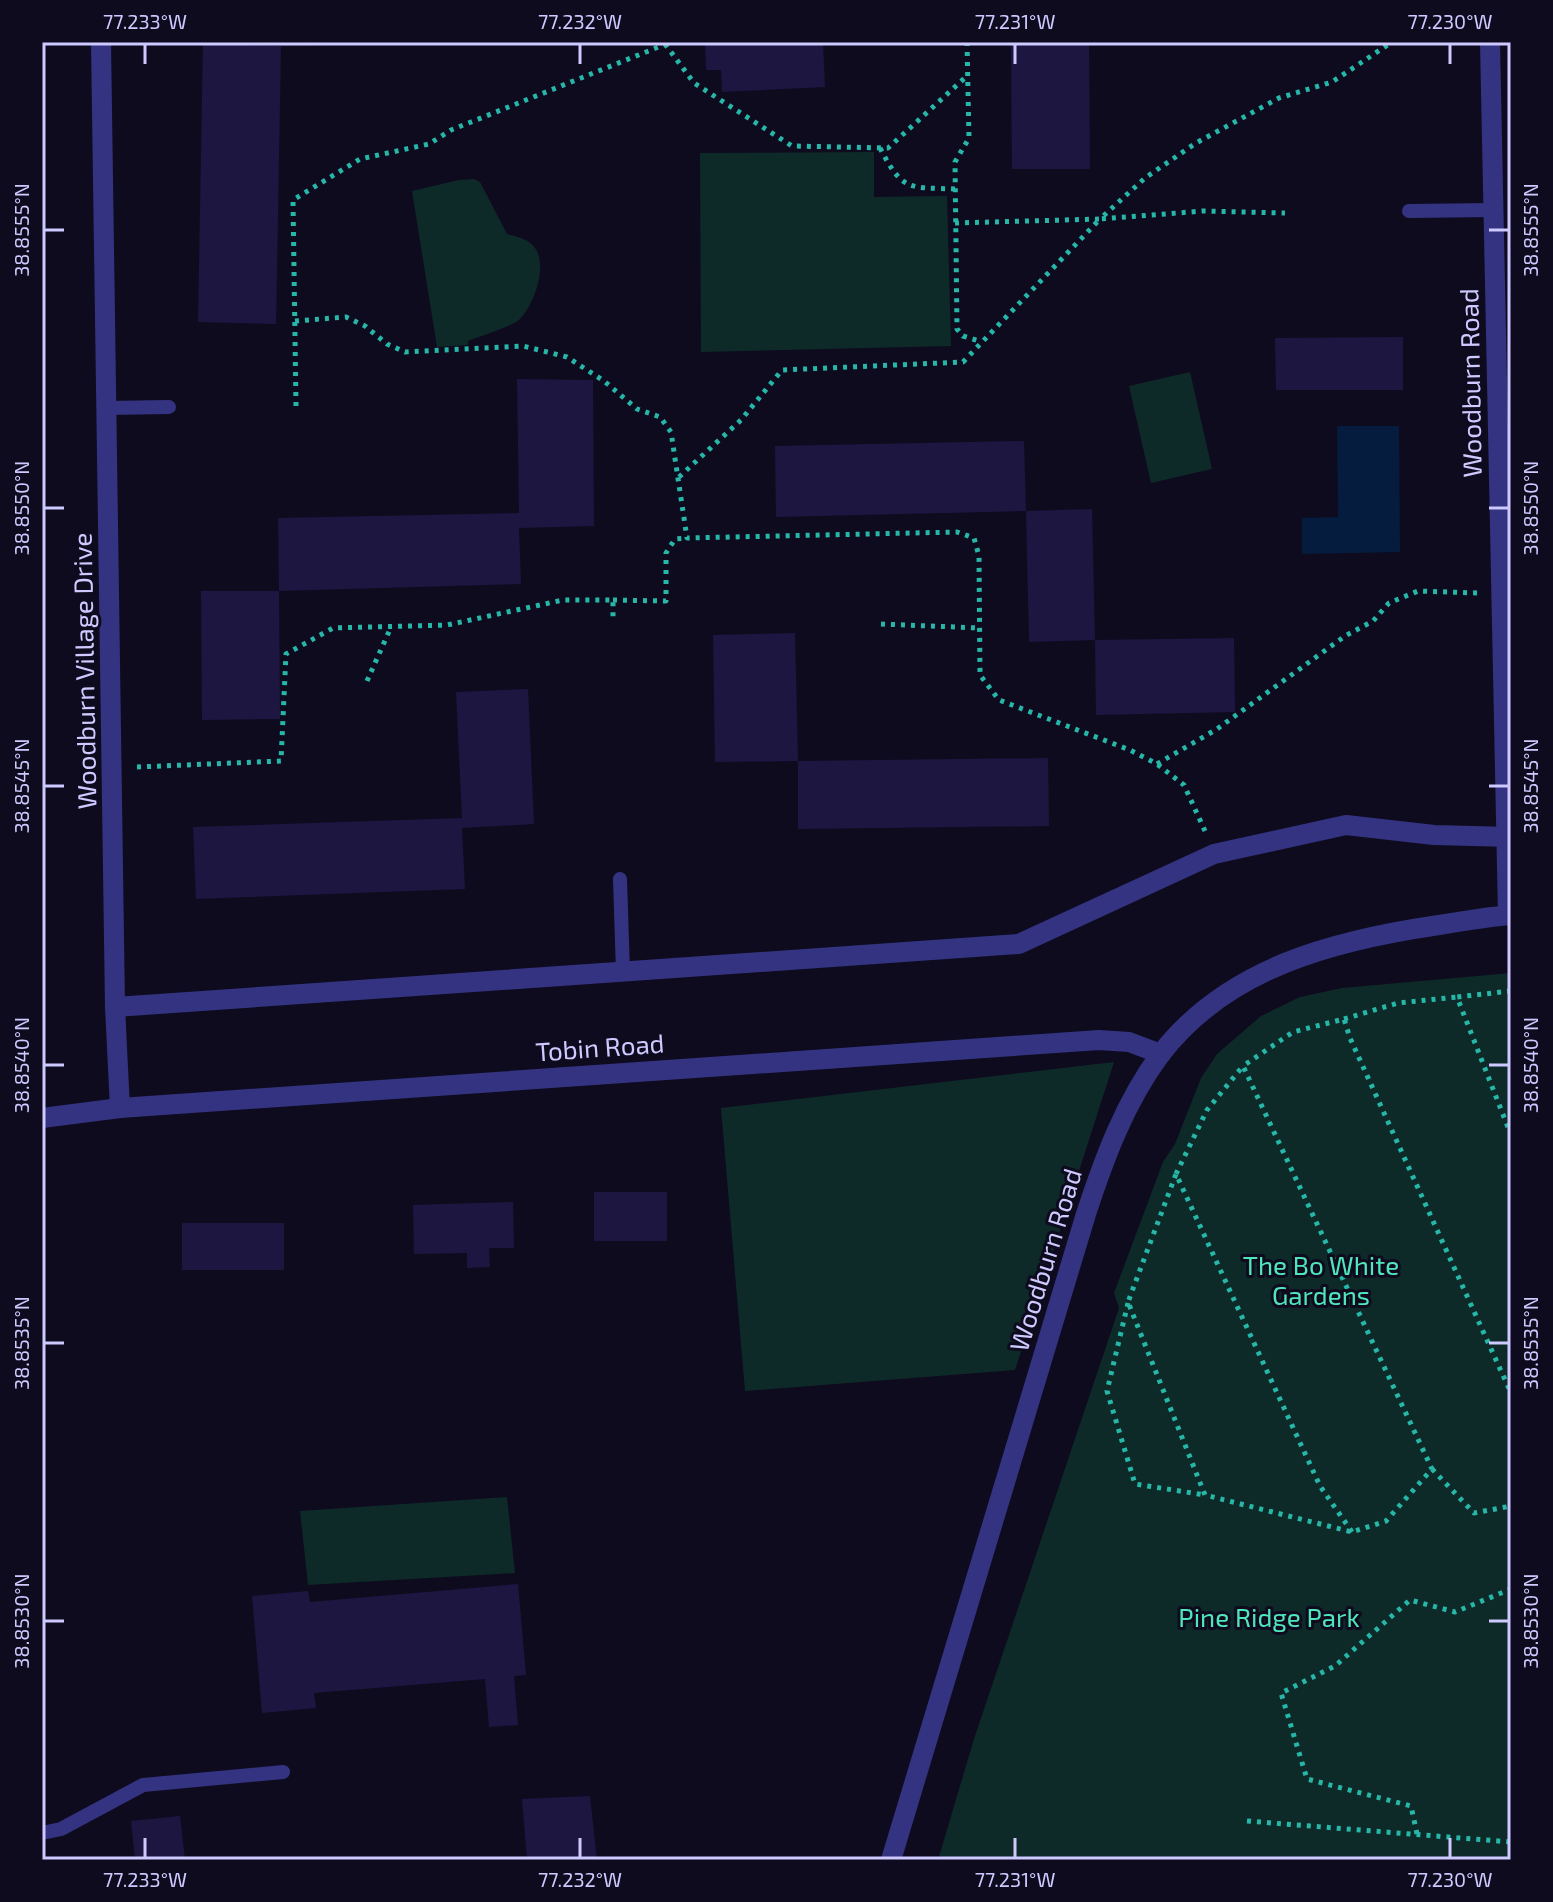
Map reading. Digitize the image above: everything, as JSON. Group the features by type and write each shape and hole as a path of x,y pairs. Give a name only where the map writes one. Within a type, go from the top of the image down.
{"street":[{"name":"Woodburn Village Drive","path":"101,42 115,1007 120,1108"},
{"name":"Woodburn Road","path":"891,1860 1102,1165 1134,1096 1161,1054 1195,1017 1236,988 1286,962 1333,944 1384,933 1510,915 1490,42"},
{"path":"115,1007 1019,944 1214,854 1346,825 1434,835 1509,837"},
{"name":"Tobin Road","path":"42,1118 120,1108 1099,1040 1129,1042 1161,1054"}],"lane":[{"path":"1409,211 1493,210"},
{"path":"107,408 169,407"},
{"path":"620,879 623,973"},
{"path":"42,1833 61,1829 143,1785 283,1772"}],"path":[{"path":"967,42 969,138 955,162 957,329 963,336 982,342"},
{"path":"678,478 741,420 782,370 963,362 1100,219 1145,178 1196,143 1279,98 1332,82 1392,42"},
{"path":"296,406 293,200 360,159 429,144 451,130 668,43 694,83 792,146 888,148 968,75"},
{"path":"879,147 893,174 909,187 955,189"},
{"path":"955,223 1100,219 1203,211 1285,213"},
{"path":"295,321 346,317 405,352 523,346 567,357 604,381 637,409 660,417 671,432 687,538"},
{"path":"112,767 281,761 286,654 333,628 447,625 563,600 666,601 666,553 675,539 957,532 974,538 979,556 980,675 999,700 1130,750 1157,764 1184,785 1214,854"},
{"path":"1157,764 1217,729 1345,636 1373,621 1389,603 1418,591 1501,594"},
{"path":"613,600 613,617"},
{"path":"881,624 979,628"},
{"path":"367,681 391,627"},
{"path":"1432,1469 1386,1521 1352,1532 1205,1495 1135,1484 1107,1391 1128,1302 1176,1174 1207,1110 1243,1066 1293,1032 1398,1003 1511,991"},
{"path":"1457,997 1511,1135"},
{"path":"1344,1019 1511,1393"},
{"path":"1243,1066 1432,1469 1474,1513 1511,1506"},
{"path":"1176,1174 1320,1486 1352,1532"},
{"path":"1128,1302 1205,1495"},
{"path":"1417,1834 1411,1806 1307,1779 1281,1693 1335,1666 1410,1600 1455,1612 1511,1589"},
{"path":"1247,1821 1511,1842"}],"green space":[{"path":"874,152 874,197 947,196 951,346 701,352 700,153"},
{"path":"474,179 480,182 507,234 526,240 535,248 540,265 538,285 530,304 516,322 468,341 468,345 437,347 412,191"},
{"path":"1190,372 1212,469 1151,483 1129,386"},
{"name":"Pine Ridge Park","path":"1511,973 1511,1860 938,1860 974,1739 1119,1308 1114,1293 1163,1162 1175,1144 1201,1078 1217,1054 1261,1016 1300,997 1342,988"},
{"path":"1114,1062 1015,1370 745,1391 721,1108"},
{"path":"507,1497 515,1573 308,1585 300,1511"}],"water":[{"path":"1337,426 1399,426 1400,552 1302,554 1302,518 1338,517"}],"building":[{"path":"281,42 323,42 323,45 281,46"},
{"path":"823,42 825,87 722,92 721,70 706,70 705,44"},
{"path":"1011,42 1089,42 1090,169 1012,169"},
{"path":"203,44 281,46 276,324 198,322"},
{"path":"1403,337 1403,390 1276,390 1275,338"},
{"path":"517,379 593,380 594,526 519,528 521,584 279,591 278,518 519,513"},
{"path":"1024,441 1026,511 776,517 775,446"},
{"path":"1092,509 1095,640 1029,642 1026,511"},
{"path":"201,591 279,591 280,719 202,720"},
{"path":"795,633 798,761 715,762 713,635"},
{"path":"1234,638 1235,712 1096,715 1095,640"},
{"path":"528,689 534,824 462,828 465,889 196,899 193,827 462,818 456,692"},
{"path":"1048,758 1049,826 798,829 798,761"},
{"path":"594,1192 667,1192 667,1241 594,1241"},
{"path":"513,1202 514,1248 489,1248 490,1267 467,1268 467,1253 414,1254 413,1205"},
{"path":"182,1223 284,1223 284,1270 182,1270"},
{"path":"518,1584 526,1675 514,1676 518,1725 489,1727 485,1679 314,1693 316,1708 262,1713 252,1596 308,1591 310,1602"},
{"path":"590,1796 597,1860 527,1860 522,1799"},
{"path":"180,1816 185,1860 135,1860 131,1821"}],"park label":[{"name":"The Bo White Gardens","path":"1321,1281"}]}
